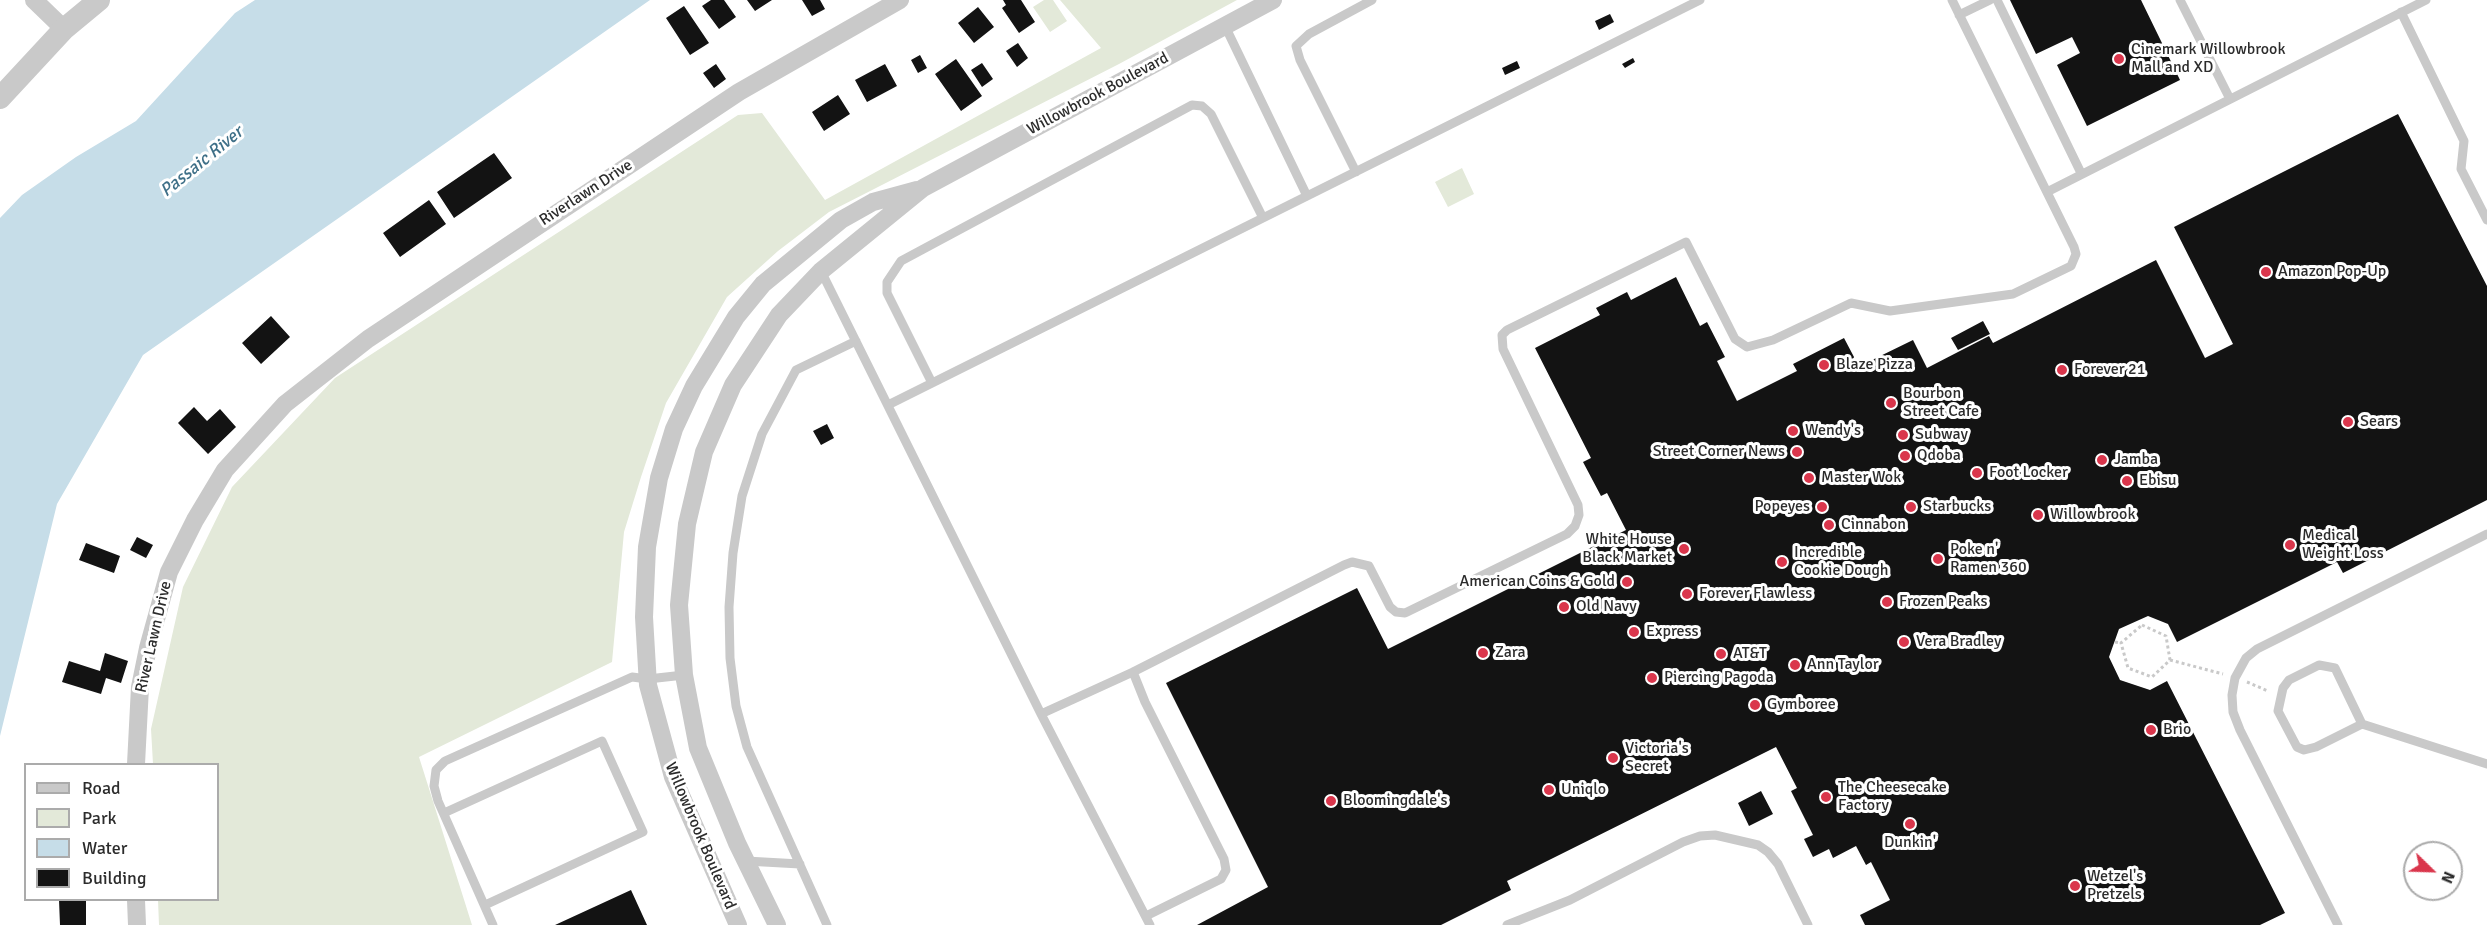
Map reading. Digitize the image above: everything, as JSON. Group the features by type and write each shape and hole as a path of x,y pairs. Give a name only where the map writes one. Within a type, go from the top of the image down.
{"street":[{"path":"34,0 64,29"},
{"path":"0,98 64,29 99,0"},
{"name":"Riverlawn Drive","path":"285,404 368,339 692,123 791,60 900,0"},
{"name":"Willowbrook Boulevard","path":"777,925 746,861 698,748 684,675 679,605 682,563 692,501 704,452 733,385 779,315 821,271 923,188 1273,0"},
{"name":"Willowbrook Boulevard","path":"738,925 673,777 648,679 644,617 652,510 674,429 694,386 735,317 763,284 793,257 842,220 873,202 923,188"},
{"name":"River Lawn Drive","path":"136,763 140,687 169,572 195,519 225,470 285,404"},
{"path":"136,901 137,925"}],"lane":[{"path":"1356,172 1300,60 1296,46 1308,34 1372,0"},
{"path":"888,405 1700,0"},
{"path":"1041,714 1133,672 1352,562 1369,566 1390,607 1396,612 1405,613 1567,534 1575,526 1579,515 1578,505 1503,349 1501,339 1507,330 1686,242 1735,339 1747,347 1773,340 1851,303 1890,311 2013,294 2071,266 2074,261 2074,246 1952,0"},
{"path":"1959,15 1990,0"},
{"path":"1997,0 2081,173"},
{"path":"2180,0 2230,99"},
{"path":"2047,192 2415,3 2426,0"},
{"path":"2401,12 2464,141 2461,169 2487,220"},
{"path":"1225,26 1307,196"},
{"path":"932,383 887,293 887,282 891,272 901,261 1192,105 1202,105 1211,114 1263,218"},
{"path":"821,271 1041,714 1148,921 1221,879 1226,870 1224,859 1145,702 1133,672"},
{"path":"827,925 747,747 736,706 729,624 733,553 742,496 759,442 796,370 856,341"},
{"path":"2338,925 2240,730 2233,712 2232,695 2235,678 2246,658 2257,649 2487,534"},
{"path":"2362,724 2335,668 2319,666 2289,680 2283,688 2278,711 2296,747 2304,750 2316,747 2362,724 2487,764"},
{"path":"493,925 434,786 436,770 445,761 632,677 648,679 684,675"},
{"path":"444,813 602,741 643,832 485,906"},
{"path":"1507,925 1570,900 1683,843 1700,836 1715,836 1758,845 1768,852 1778,864 1808,925"},
{"path":"746,861 800,864"}],"path":[{"path":"2142,625 2166,636 2170,660 2152,676 2144,674 2128,668 2121,643 2142,625"},
{"path":"2115,642 2121,643"}],"green space":[{"path":"1044,0 1053,0 1067,21 1050,32 1033,7"},
{"path":"1060,0 1237,0 1119,64 829,212 778,251 727,297 666,403 641,477 624,532 612,662 419,757 472,925 159,925 158,901 219,901 219,763 153,763 151,729 183,587 232,487 335,378 738,115 762,113 825,200 1101,48"},
{"path":"1462,168 1474,194 1448,207 1435,182"}],"water":[{"name":"Passaic River","path":"255,0 650,0 143,355 57,504 0,736 0,218 22,195 76,157 136,121 235,13"}],"building":[{"path":"711,0 724,0 736,17 719,29 702,6"},
{"path":"747,0 772,0 755,11"},
{"path":"802,0 820,0 825,9 812,16"},
{"path":"1003,0 1021,0 1035,22 1019,33 1002,8 1006,5"},
{"name":"Cinemark Willowbrook Mall and XD","path":"2010,0 2141,0 2180,80 2087,126 2057,65 2080,53 2072,37 2036,54"},
{"path":"684,6 709,43 690,55 666,18"},
{"path":"978,7 994,27 974,43 958,23"},
{"path":"1610,14 1614,22 1599,30 1595,21"},
{"path":"1018,43 1028,58 1017,67 1006,51"},
{"path":"920,55 927,68 918,73 911,60"},
{"path":"1633,58 1635,62 1625,68 1622,64"},
{"path":"956,59 982,96 961,111 935,74"},
{"path":"1517,61 1520,68 1505,75 1502,68"},
{"path":"982,63 993,79 982,87 971,70"},
{"path":"716,64 726,79 714,88 703,73"},
{"path":"885,64 897,86 867,102 855,80"},
{"path":"838,95 850,114 824,131 812,112"},
{"name":"Willowbrook","path":"2398,114 2487,286 2487,500 2343,573 2337,562 2177,642 2168,624 2148,616 2119,629 2109,657 2120,680 2150,690 2167,681 2285,913 2260,925 1865,925 1860,915 1890,900 1871,862 1866,865 1856,846 1833,858 1829,849 1813,857 1804,839 1813,835 1791,791 1797,788 1776,747 1507,881 1511,890 1441,925 1197,925 1268,887 1166,683 1357,588 1388,649 1626,530 1607,493 1601,496 1583,462 1591,458 1535,348 1600,315 1596,308 1627,292 1631,300 1676,277 1700,326 1707,322 1725,357 1717,361 1737,401 1797,371 1793,364 1844,338 1854,357 1851,364 1865,370 1868,362 1913,340 1927,368 1989,336 1993,343 2156,260 2205,358 2233,344 2174,227"},
{"path":"494,153 512,178 454,218 437,192"},
{"path":"429,200 446,224 400,257 383,233"},
{"path":"271,316 290,337 261,364 242,343"},
{"path":"1983,321 1990,334 1958,350 1951,338"},
{"path":"194,407 207,421 220,409 236,427 208,454 178,423"},
{"path":"827,424 834,438 821,445 813,431"},
{"path":"137,537 153,545 146,558 130,550"},
{"path":"86,543 120,556 114,573 79,560"},
{"path":"105,653 128,661 121,683 106,678 101,694 62,682 69,661 100,671"},
{"path":"1761,791 1773,814 1749,826 1738,803"},
{"path":"631,890 647,925 555,925"},
{"path":"59,901 86,901 86,925 60,925"}],"place":[{"name":"Cinemark Willowbrook Mall and XD","path":"2119,59"},
{"name":"Amazon Pop-Up","path":"2266,272"},
{"name":"Blaze Pizza","path":"1824,365"},
{"name":"Forever 21","path":"2062,370"},
{"name":"Bourbon Street Cafe","path":"1891,403"},
{"name":"Sears","path":"2348,422"},
{"name":"Wendy's","path":"1793,431"},
{"name":"Subway","path":"1903,435"},
{"name":"Street Corner News","path":"1797,452"},
{"name":"Qdoba","path":"1905,456"},
{"name":"Jamba","path":"2102,460"},
{"name":"Foot Locker","path":"1977,473"},
{"name":"Master Wok","path":"1809,478"},
{"name":"Ebisu","path":"2127,481"},
{"name":"Popeyes","path":"1822,507"},
{"name":"Starbucks","path":"1911,507"},
{"name":"Willowbrook","path":"2038,515"},
{"name":"Cinnabon","path":"1829,525"},
{"name":"Medical Weight Loss","path":"2290,545"},
{"name":"White House Black Market","path":"1684,549"},
{"name":"Poke n' Ramen 360","path":"1938,559"},
{"name":"Incredible Cookie Dough","path":"1782,562"},
{"name":"American Coins & Gold","path":"1627,582"},
{"name":"Forever Flawless","path":"1687,594"},
{"name":"Frozen Peaks","path":"1887,602"},
{"name":"Old Navy","path":"1564,607"},
{"name":"Express","path":"1634,632"},
{"name":"Vera Bradley","path":"1904,642"},
{"name":"Zara","path":"1483,653"},
{"name":"AT&T","path":"1721,654"},
{"name":"Ann Taylor","path":"1795,665"},
{"name":"Piercing Pagoda","path":"1652,678"},
{"name":"Gymboree","path":"1755,705"},
{"name":"Brio","path":"2151,730"},
{"name":"Victoria's Secret","path":"1613,758"},
{"name":"Uniqlo","path":"1549,790"},
{"name":"The Cheesecake Factory","path":"1826,797"},
{"name":"Bloomingdale's","path":"1331,801"},
{"name":"Dunkin'","path":"1910,824"},
{"name":"Wetzel's Pretzels","path":"2075,886"}]}
